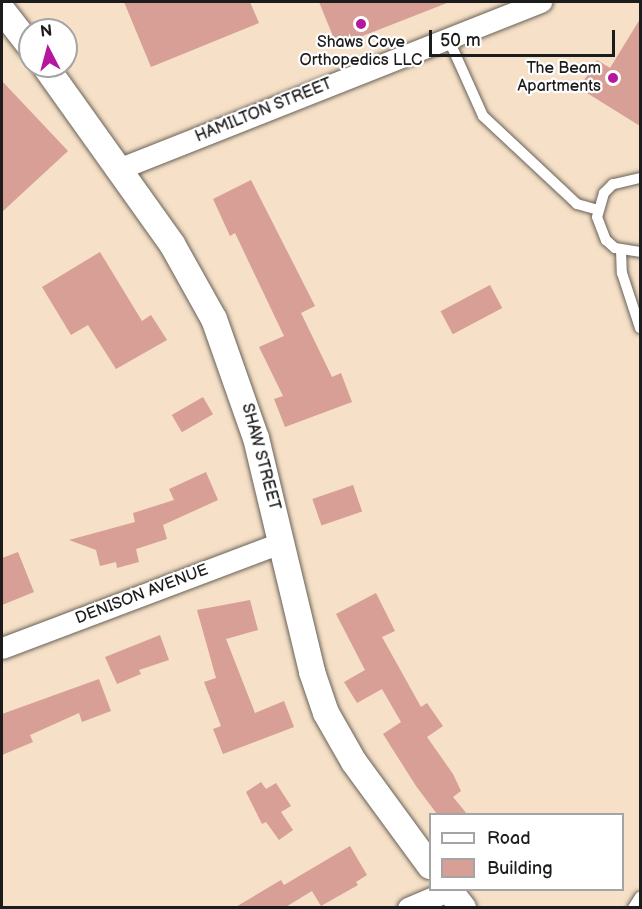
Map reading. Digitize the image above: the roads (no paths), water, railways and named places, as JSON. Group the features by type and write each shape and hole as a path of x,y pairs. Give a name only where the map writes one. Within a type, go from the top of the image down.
{"street":[{"name":"HAMILTON STREET","path":"121,168 541,2"},
{"path":"2,10 18,31"},
{"name":"SHAW STREET","path":"54,78 121,168 195,281 214,319 245,398 326,713 354,762 429,865"},
{"name":"DENISON AVENUE","path":"2,648 282,542"},
{"path":"408,908 454,896"}],"lane":[{"path":"448,38 483,116 524,158 577,204 598,210"},
{"path":"640,178 614,184 604,193 598,210 599,229 606,240 621,250 640,252"},
{"path":"621,250 622,273 640,328"},
{"path":"633,908 640,897"}],"place":[{"name":"Shaws Cove Orthopedics LLC","path":"361,24"},
{"name":"The Beam Apartments","path":"613,78"}]}
